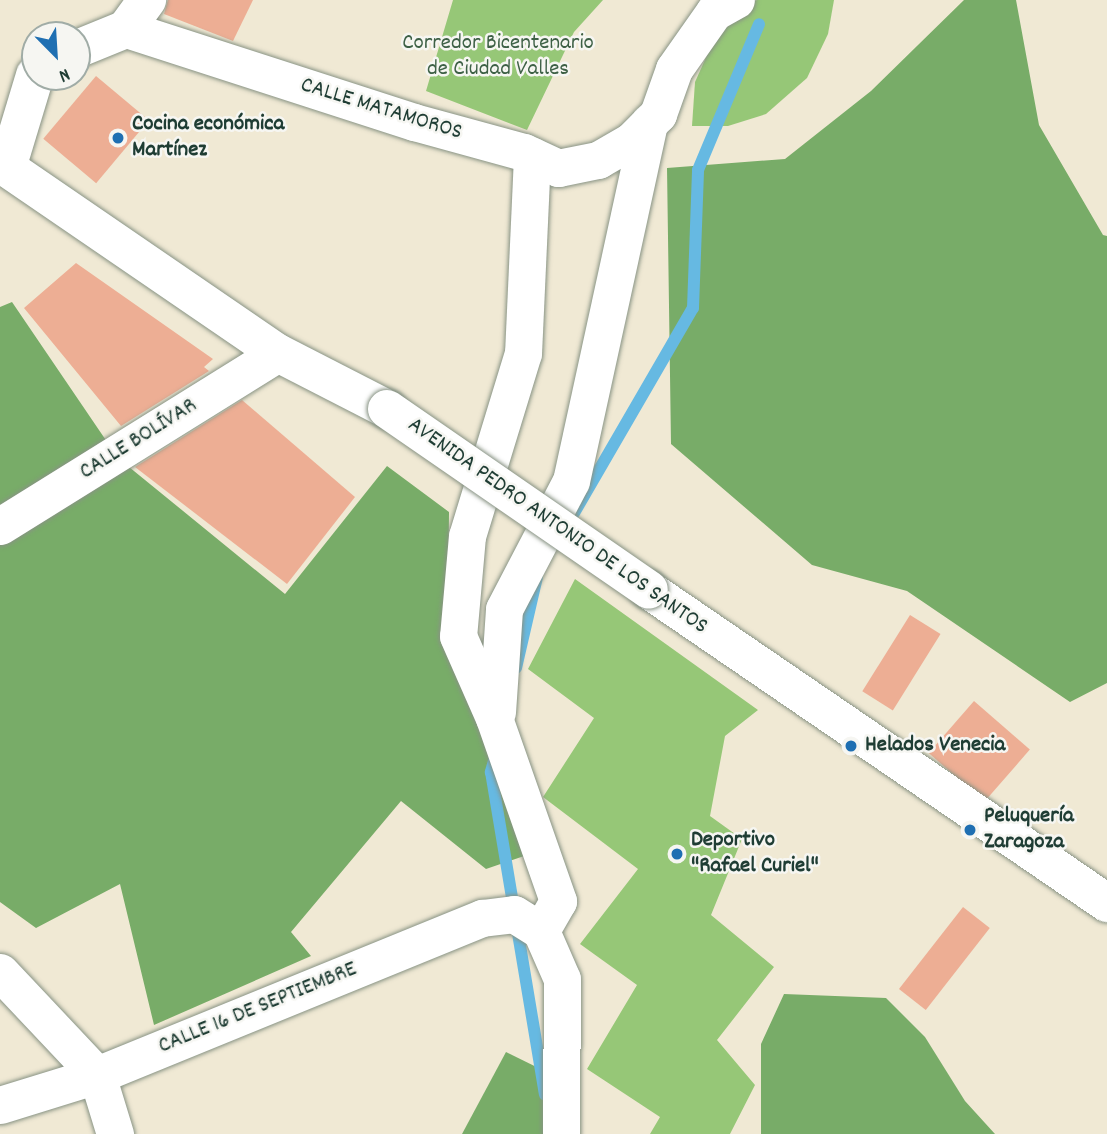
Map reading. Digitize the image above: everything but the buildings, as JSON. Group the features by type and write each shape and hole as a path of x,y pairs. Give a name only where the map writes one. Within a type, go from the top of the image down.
{"street":[{"path":"497,726 504,609 571,481 641,131 658,114 674,69 714,12 736,0"},
{"name":"CALLE MATAMOROS","path":"91,41 136,14 414,122 532,156 558,168 598,160 641,131"},
{"path":"2,167 29,91"},
{"path":"532,156 523,353 467,536 458,636 497,726 558,901 528,922 562,979 561,1134"},
{"name":"AVENIDA PEDRO ANTONIO DE LOS SANTOS","path":"2,167 278,353 387,409 1107,903"},
{"name":"CALLE BOLÍVAR","path":"0,526 278,353"},
{"name":"CALLE 16 DE SEPTIEMBRE","path":"0,1105 97,1074 482,918 528,922"},
{"path":"0,972 97,1074 115,1134"}],"green space":[{"name":"Corredor Bicentenario de Ciudad Valles","path":"453,0 603,0 574,32 527,130 426,91"},
{"path":"757,0 834,0 828,34 807,78 766,114 728,126 692,126 695,82 717,33 745,5"},
{"path":"964,0 1016,0 1039,125 1103,235 1107,236 1107,683 1070,702 907,591 812,565 671,444 667,168 785,159 871,91"},
{"path":"12,302 118,458 285,594 387,466 449,512 448,625 530,854 486,869 401,801 291,932 311,956 154,1025 120,884 36,928 0,902 0,307"},
{"name":"Deportivo \"Rafael Curiel\"","path":"575,579 758,710 725,736 710,816 742,839 711,915 774,967 717,1040 755,1085 730,1134 650,1134 660,1117 587,1069 637,985 580,944 638,869 543,797 594,718 528,669"},
{"path":"784,994 886,998 925,1037 965,1101 995,1134 761,1134 761,1044"},
{"path":"506,1052 569,1083 576,1134 462,1134"}],"waterway":[{"path":"574,513 693,308 698,170 759,24"},
{"path":"516,668 537,577"},
{"path":"496,754 491,772 545,1095"}],"place":[{"name":"Cocina económica Martínez","path":"118,138"},
{"name":"Helados Venecia","path":"851,746"},
{"name":"Peluquería Zaragoza","path":"970,830"},
{"name":"Deportivo \"Rafael Curiel\"","path":"677,854"}]}
